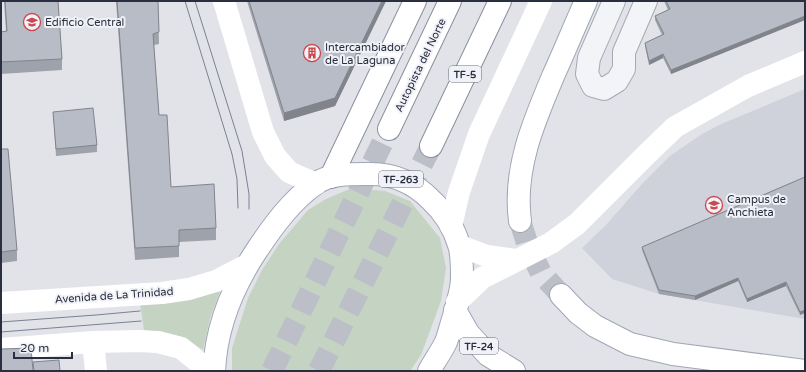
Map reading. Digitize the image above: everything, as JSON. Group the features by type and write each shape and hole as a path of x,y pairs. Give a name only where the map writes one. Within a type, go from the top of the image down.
{"main road":[{"path":"224,1 263,132 275,156 289,172 323,180"},
{"path":"214,371 218,336 236,285 247,265 274,225 293,204 323,180 415,1"},
{"name":"Autopista del Norte","path":"389,129 450,1"},
{"name":"TF-5","path":"431,146 500,1"},
{"path":"451,226 459,192 479,134 541,1"},
{"path":"520,221 518,203 519,181 536,117 586,1"},
{"path":"456,306 482,278 551,243 578,224 675,127 748,86 805,62"},
{"name":"TF-263","path":"323,180 353,174 375,174 400,178 421,190 438,206 451,226 460,246 462,279 446,342 429,371"},
{"path":"460,246 487,256 516,260"},
{"name":"Avenida de La Trinidad","path":"1,303 162,293 189,289 216,281 247,265"},
{"path":"561,295 578,313 595,326 630,344 673,354 805,371"},
{"name":"TF-24","path":"456,306 468,333 488,355 517,371"},
{"path":"1,349 93,342 158,342 181,348 202,364 206,371"},
{"path":"93,342 96,371"},
{"name":"TF-24","path":"505,371 514,370"}],"street":[{"path":"614,1 588,58 587,74 593,86 604,89 617,81 624,70 624,52 646,1"}],"shaded area":[{"name":"Campus de Anchieta","path":"805,89 805,319 659,294 612,279 582,248 606,225 641,185 670,156 702,134 719,125"}],"green space":[{"path":"352,188 385,191 410,201 440,238 446,268 441,301 421,355 410,371 232,371 232,348 248,298 262,270 279,244 308,210 326,199"},
{"path":"222,286 210,318 203,350 186,338 144,330 140,303"}],"building":[{"name":"Edificio Central","path":"5,1 58,1 62,59 1,62 1,32 7,31"},
{"path":"117,1 158,1 159,32 153,34 159,115 167,115 171,187 214,184 216,228 179,230 179,246 135,248"},
{"name":"Intercambiador de La Laguna","path":"249,1 382,1 335,98 284,113"},
{"path":"666,1 805,1 805,16 671,70 663,54 649,61 645,43 664,34 655,16 670,9"},
{"path":"93,108 97,145 56,149 53,112"},
{"path":"1,149 8,149 17,250 1,252"},
{"path":"805,177 805,310 800,312 786,282 747,299 738,278 695,296 659,290 642,247"},
{"path":"31,348 33,371 1,371 1,349"},
{"path":"59,360 60,371 34,371 33,362"}],"tunnel":[{"path":"272,371 389,129"},
{"path":"319,371 431,146"},
{"path":"520,221 528,246 541,273 561,295"}],"tram line":[{"path":"185,1 232,154 237,179 238,208"},
{"path":"195,1 242,151 249,194 249,209"},
{"path":"1,322 140,311"},
{"path":"1,332 141,321"}],"place":[{"name":"Edificio Central","path":"32,22"},
{"name":"Intercambiador de La Laguna","path":"312,53"},
{"name":"Campus de Anchieta","path":"714,205"}]}
